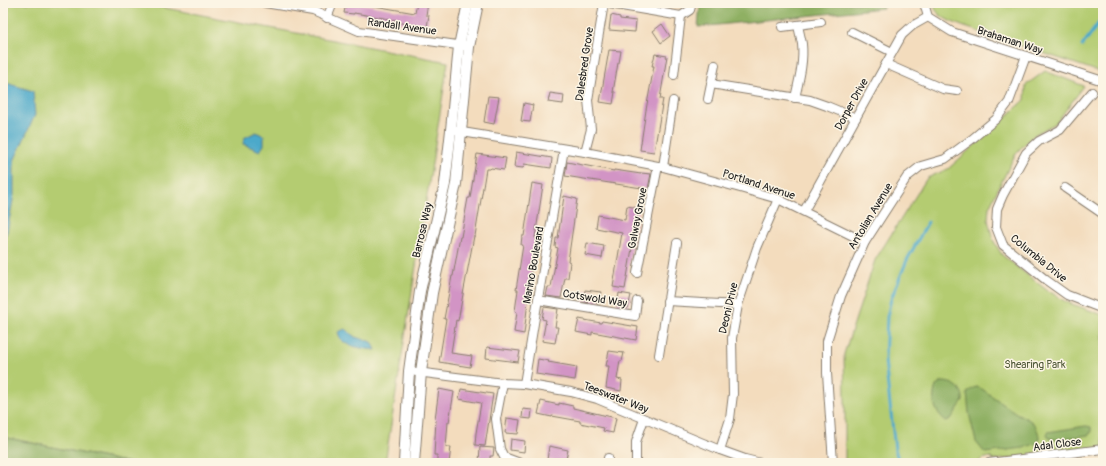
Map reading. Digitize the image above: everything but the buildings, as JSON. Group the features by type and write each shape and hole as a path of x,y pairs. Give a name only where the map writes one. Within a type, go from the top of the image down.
{"street":[{"name":"Randall Avenue","path":"265,3 313,11 359,31 464,46"},
{"path":"327,18 333,3"},
{"name":"Barrosa Way","path":"404,463 409,371 420,291 445,184 451,130 464,46 468,3"},
{"name":"Barrosa Way","path":"414,463 421,372 432,293 456,184 462,132 464,46 478,3"},
{"path":"604,3 681,16 690,10 692,3"},
{"name":"Dalesbred Grove","path":"585,152 591,129 588,100 604,3"},
{"path":"924,3 928,17"},
{"path":"674,76 681,16"},
{"name":"Dorper Drive","path":"804,211 902,35 912,26 928,17"},
{"name":"Brahaman Way","path":"928,17 952,32 1103,82"},
{"path":"782,27 821,22"},
{"path":"795,98 802,62 802,43 798,25"},
{"path":"852,32 892,52"},
{"name":"Antolian Avenue","path":"833,463 826,373 828,341 841,296 865,242 907,177 921,166 945,159 962,148 996,120 1009,102 1026,56"},
{"path":"886,64 943,89 957,91"},
{"path":"708,99 715,66"},
{"path":"711,84 810,100 856,118"},
{"name":"Columbia Drive","path":"1092,92 1060,130 1039,141 1026,153 997,209 996,227 1002,245 1046,280 1067,295 1103,309"},
{"path":"661,166 673,101"},
{"name":"Portland Avenue","path":"451,130 661,166 778,199 865,242"},
{"name":"Marino Boulevard","path":"524,384 564,149"},
{"name":"Galway Grove","path":"637,273 661,166"},
{"path":"1065,188 1103,213"},
{"name":"Deoni Drive","path":"720,450 730,419 733,394 732,338 738,305 756,248 778,199"},
{"path":"659,355 677,243"},
{"name":"Cotswold Way","path":"538,300 635,316 637,301"},
{"path":"667,301 738,305"},
{"name":"Teeswater Way","path":"409,371 503,383 524,384 571,392 597,399 744,461 761,463"},
{"path":"503,383 496,419 500,449 504,457 520,463"},
{"path":"636,463 636,442 644,419"},
{"name":"Adal Close","path":"989,463 1103,449"}],"green space":[{"path":"3,3 139,3 448,62 385,463 130,463 3,437"},
{"path":"700,3 881,3 883,8 698,27"},
{"path":"933,3 1103,3 1103,73 962,26 940,15"},
{"name":"Shearing Park","path":"1045,71 1084,86 1056,123 1034,135 1016,153 989,207 988,220 993,240 1002,255 1044,288 1066,302 1103,315 1103,449 993,460 990,457 982,459 977,463 845,463 844,354 875,260 927,178 948,169 1025,100 1026,85"},
{"path":"942,382 950,383 960,389 963,396 963,401 951,419 946,421 936,409 934,401 936,386"},
{"path":"977,387 1033,423 1038,433 1038,443 1023,448 985,453 976,442 969,413 967,393 973,388"},
{"path":"1086,426 1091,427 1091,433 1088,435 1055,440 1049,438 1047,435 1048,432"},
{"path":"3,437 130,463 3,463"}],"water":[{"path":"3,82 33,91 35,115 14,161 14,195 7,232 3,240"},
{"path":"256,132 264,136 264,145 260,151 243,144 244,138"},
{"path":"345,329 355,337 372,342 376,350 346,344 340,338 338,332"}],"waterway":[{"path":"1082,46 1103,17"},
{"path":"899,463 895,449 885,360 887,317 891,299 907,260 928,222"}]}
